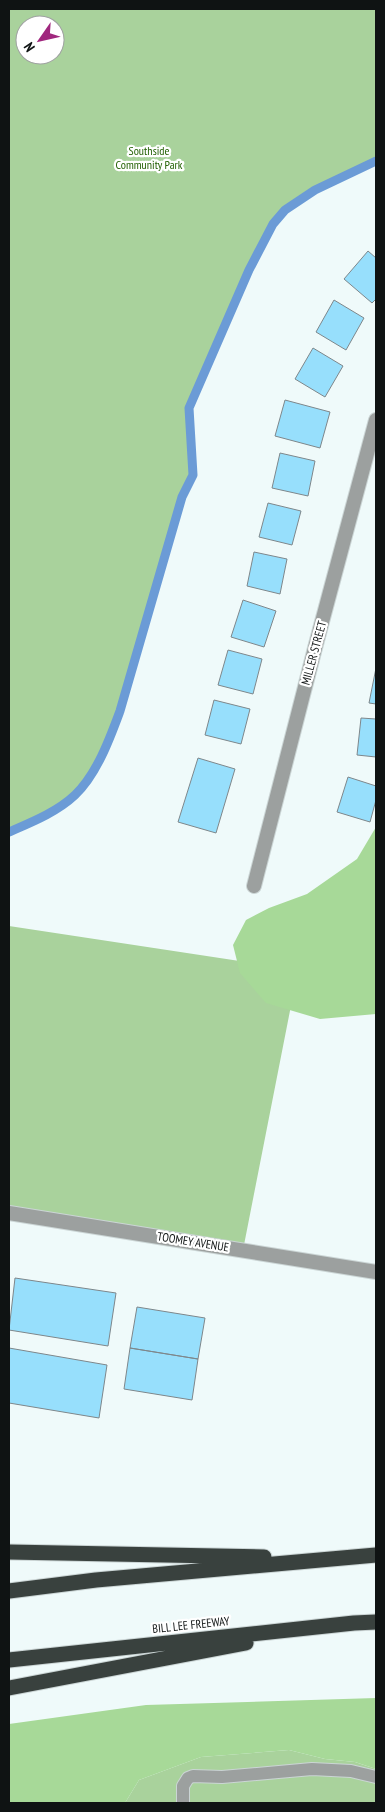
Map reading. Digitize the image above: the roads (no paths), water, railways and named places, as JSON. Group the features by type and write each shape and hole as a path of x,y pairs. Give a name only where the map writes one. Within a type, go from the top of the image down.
{"highway":[{"path":"9,1552 38,1551 338,1558"},
{"path":"9,1591 96,1580 376,1555"},
{"name":"BILL LEE FREEWAY","path":"9,1660 376,1622"},
{"path":"9,1688 354,1623"}],"street":[{"name":"MILLER STREET","path":"254,886 376,420"},
{"name":"TOOMEY AVENUE","path":"9,1213 376,1272"}],"lane":[{"path":"183,1803 183,1786 188,1778 193,1776 222,1777 312,1769 352,1771 376,1777"}],"waterway":[{"path":"9,832 52,812 75,795 90,777 107,744 120,711 182,497 193,475 189,408 249,270 273,224 285,210 315,190 376,161"}],"park label":[{"name":"Southside Community Park","path":"149,158"}]}
